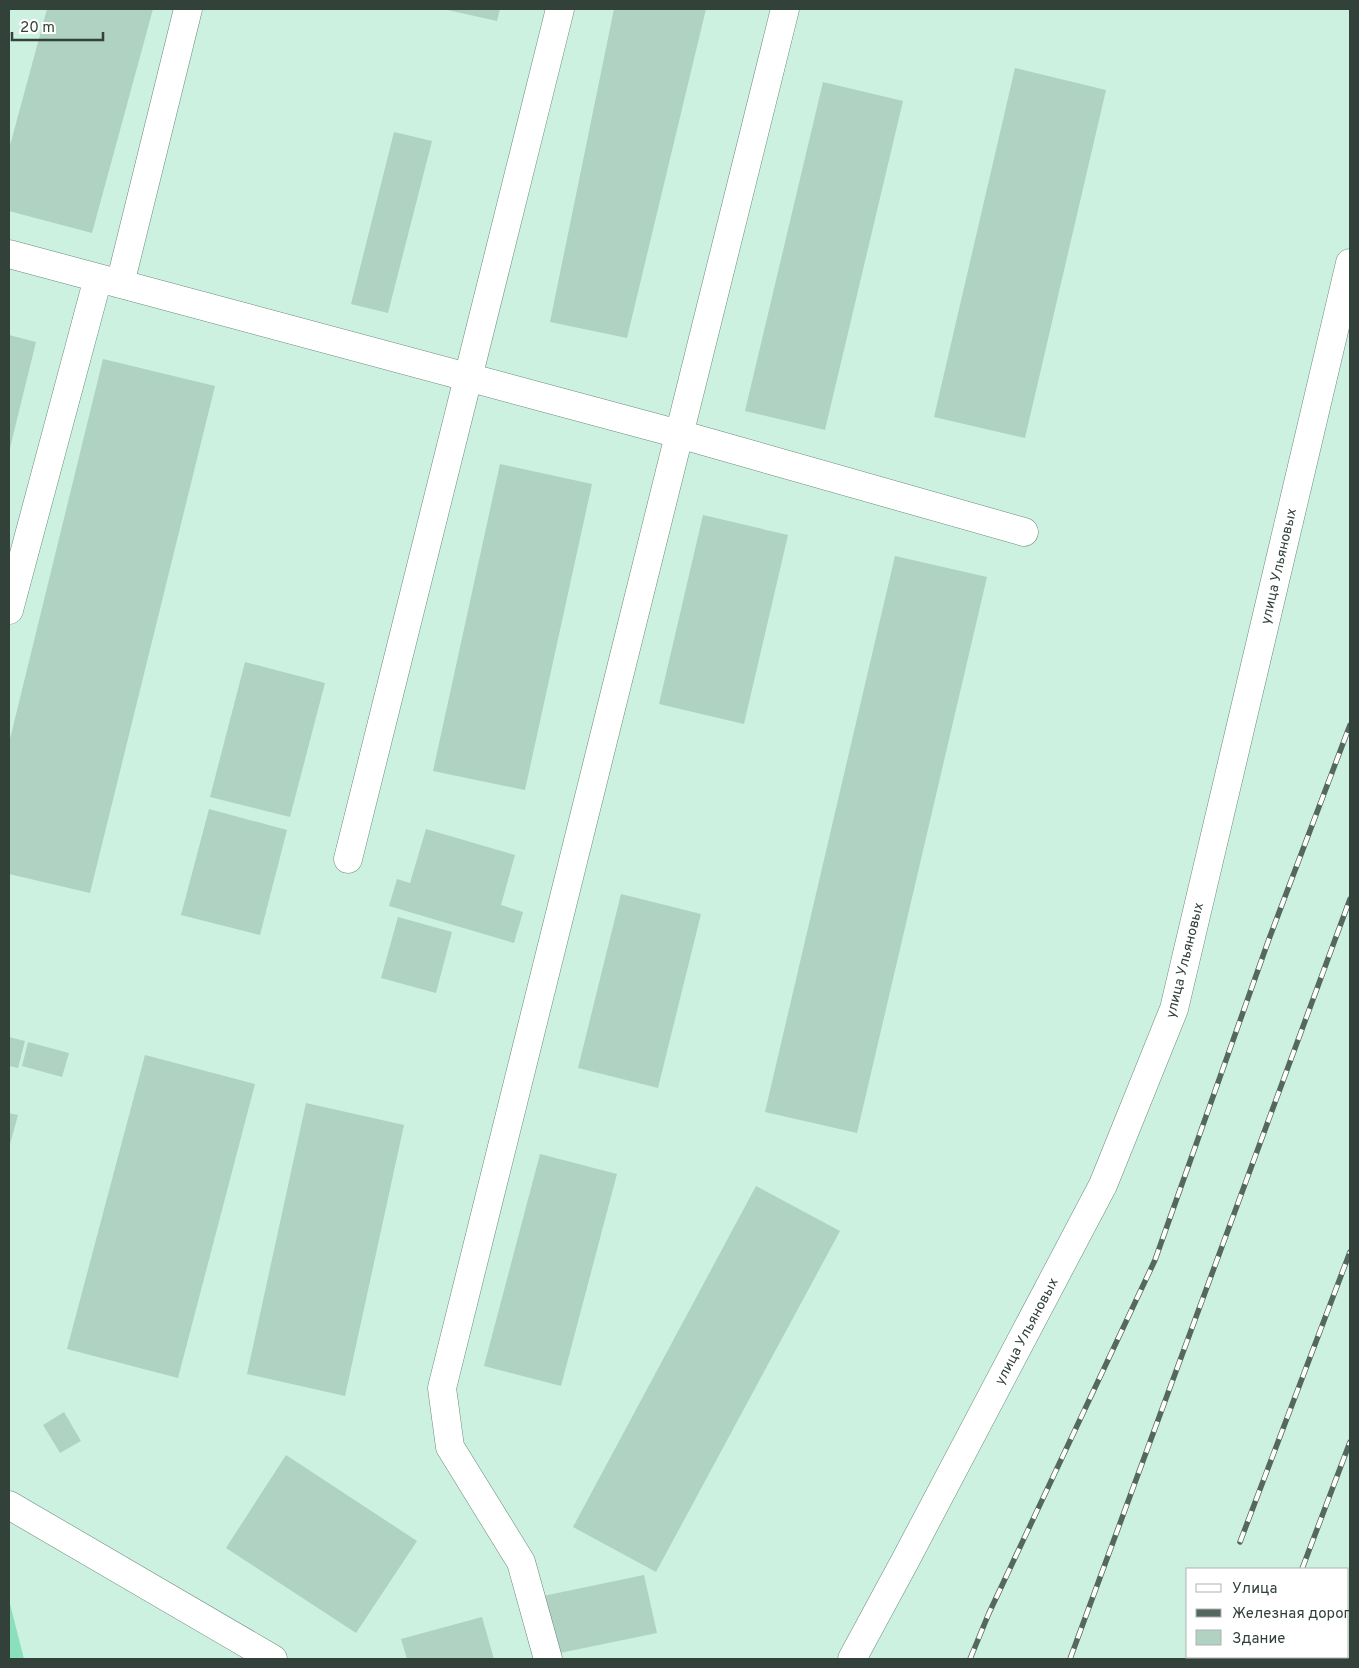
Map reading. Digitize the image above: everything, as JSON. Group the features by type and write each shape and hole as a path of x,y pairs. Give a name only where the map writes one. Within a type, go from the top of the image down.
{"street":[{"path":"9,610 109,281 188,9"},
{"path":"348,859 560,9"},
{"path":"548,1659 521,1562 450,1447 442,1388 784,9"},
{"path":"9,254 679,434 1024,532"},
{"name":"улица Ульяновых","path":"852,1659 1103,1184 1174,1008 1350,263"},
{"path":"9,1505 273,1659"}],"green space":[{"path":"9,1600 24,1659 9,1659"}],"building":[{"path":"47,9 153,9 92,233 9,211 9,149"},
{"path":"443,9 500,9 497,21"},
{"path":"614,9 706,9 627,338 550,322"},
{"path":"1015,68 1106,90 1025,438 934,417"},
{"path":"823,82 903,101 825,430 745,411"},
{"path":"394,132 432,141 388,313 351,304"},
{"path":"9,335 36,342 9,452"},
{"path":"103,359 215,386 90,893 9,874 9,743"},
{"path":"500,464 592,484 525,790 433,771"},
{"path":"703,515 788,535 744,724 659,704"},
{"path":"895,556 987,577 857,1133 765,1112"},
{"path":"245,662 325,683 290,817 210,797"},
{"path":"209,809 287,830 260,935 181,915"},
{"path":"426,829 515,855 501,905 523,912 514,943 389,906 397,879 410,883"},
{"path":"621,894 701,914 658,1088 578,1068"},
{"path":"398,917 452,932 436,993 381,978"},
{"path":"9,1037 25,1041 18,1068 9,1066"},
{"path":"28,1042 69,1053 62,1077 22,1066"},
{"path":"145,1055 255,1084 178,1378 67,1349"},
{"path":"306,1103 404,1125 345,1396 247,1374"},
{"path":"9,1113 18,1115 9,1148"},
{"path":"540,1154 617,1174 561,1386 484,1366"},
{"path":"756,1186 840,1231 656,1572 573,1527"},
{"path":"64,1412 81,1441 60,1453 43,1425"},
{"path":"286,1455 417,1541 356,1633 226,1548"},
{"path":"644,1575 657,1633 555,1654 543,1596"},
{"path":"482,1617 494,1659 407,1659 401,1639"}],"railway":[{"path":"970,1659 989,1613 1155,1260 1269,939 1350,725"},
{"path":"1070,1659 1350,899"},
{"path":"1240,1542 1350,1252"},
{"path":"1302,1568 1350,1442"}]}
